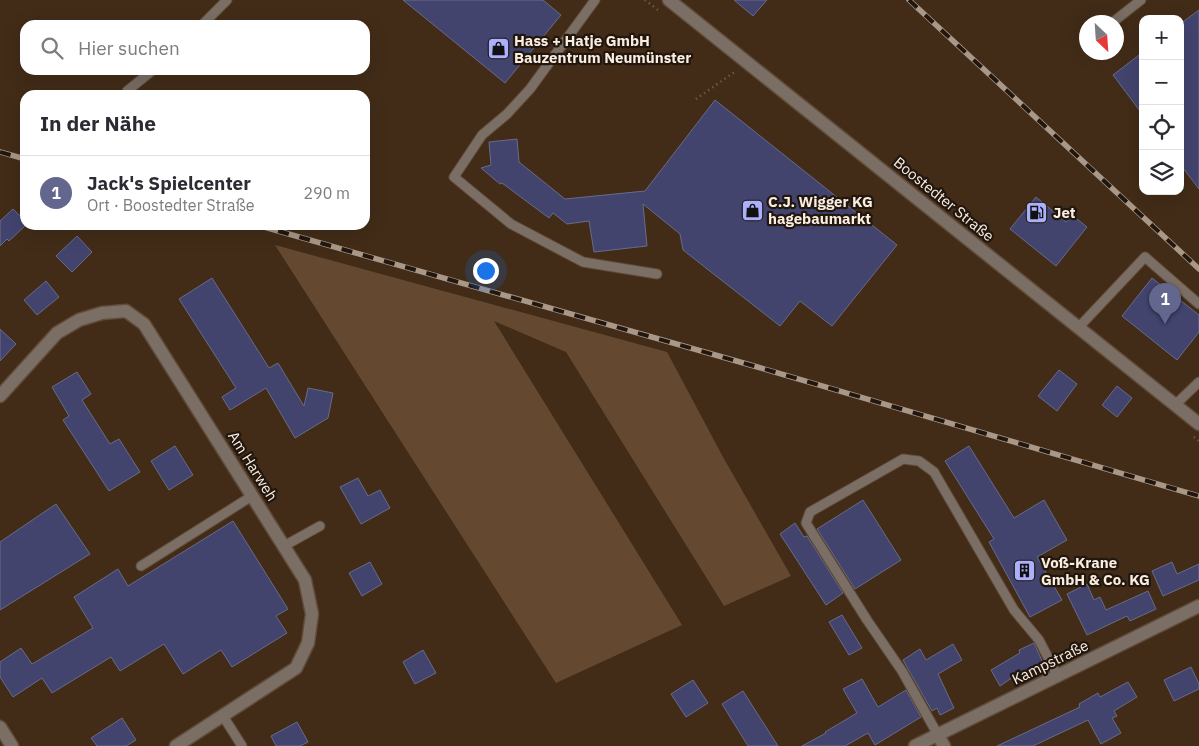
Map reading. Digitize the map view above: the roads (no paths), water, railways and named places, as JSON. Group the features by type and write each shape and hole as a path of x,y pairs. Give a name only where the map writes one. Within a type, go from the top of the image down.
{"street":[{"name":"Boostedter Straße","path":"669,0 1199,424"},
{"name":"Am Harweh","path":"0,396 57,333 79,320 102,313 126,311 144,324 305,580 312,614 308,643 296,668 176,746"},
{"name":"Kampstraße","path":"915,746 941,740 1058,677 1199,606"},
{"path":"0,727 12,746"}],"lane":[{"path":"207,20 227,0"},
{"path":"595,0 530,89 507,114 482,135 454,177 511,224 582,262 657,274"},
{"path":"1122,15 1141,0"},
{"path":"128,90 147,75"},
{"path":"1079,327 1145,257 1199,304"},
{"path":"1175,405 1199,382"},
{"path":"941,740 902,671 806,524 810,512 903,458 919,461 934,472 1014,610 1039,640 1058,677"},
{"path":"141,566 252,496"},
{"path":"284,546 320,526"},
{"path":"223,716 242,746"}],"railway":[{"path":"909,0 1199,269"},
{"path":"0,152 20,158"},
{"path":"275,230 754,366 1199,496"}],"place":[{"name":"Hass + Hatje GmbH Bauzentrum Neumünster","path":"498,49"},
{"name":"C.J. Wigger KG hagebaumarkt","path":"752,210"},
{"name":"Jet","path":"1037,212"},
{"name":"Jack's Spielcenter","path":"1165,324"},
{"name":"Voß-Krane GmbH & Co. KG","path":"1025,571"}]}
